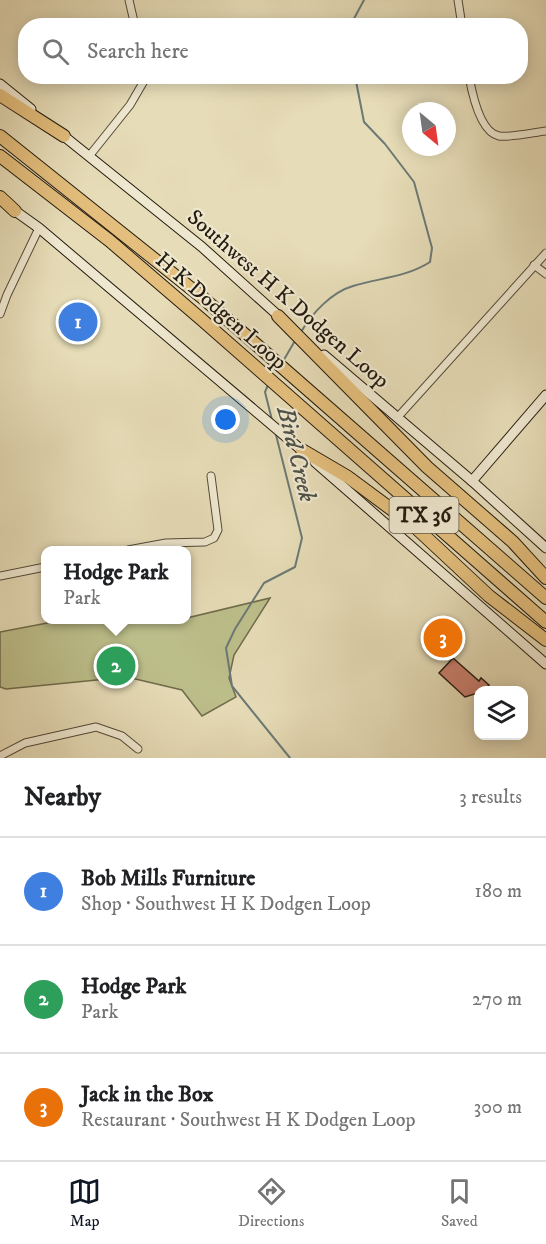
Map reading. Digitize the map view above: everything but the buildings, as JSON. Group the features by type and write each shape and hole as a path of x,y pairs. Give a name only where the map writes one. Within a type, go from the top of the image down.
{"highway":[{"path":"0,95 64,136"},
{"name":"H K Dodgen Loop","path":"0,136 203,298 546,598"},
{"name":"H K Dodgen Loop","path":"0,156 110,242 546,622"},
{"path":"0,199 15,211"},
{"path":"278,316 331,366 427,467 513,542 546,578"},
{"path":"302,450 348,477 414,526 489,596 546,640"}],"main road":[{"name":"Southwest H K Dodgen Loop","path":"0,84 202,247 278,316"},
{"path":"15,211 39,228 225,384 546,664"},
{"name":"Southwest H K Dodgen Loop","path":"331,366 472,481 546,548"},
{"path":"472,481 546,395"}],"street":[{"path":"129,0 133,18"},
{"path":"458,0 461,18"},
{"path":"90,155 130,105 142,84"},
{"path":"471,84 485,127 499,136 546,130"},
{"path":"0,314 39,228"},
{"path":"397,418 546,253"},
{"path":"534,264 546,274"},
{"path":"150,546 166,543 205,542 214,538 218,530 211,476"},
{"path":"0,576 41,568"},
{"path":"0,756 25,742 96,727 122,736 138,749"}],"green space":[{"path":"270,598 234,655 229,678 236,697 202,716 182,690 127,677 6,689 0,687 0,632 42,624 191,624 191,617"}],"waterway":[{"name":"Bird Creek","path":"354,18 364,0"},
{"name":"Bird Creek","path":"301,332 330,298 345,289 412,271 430,262 432,248 414,182 385,144 364,122 357,84"},
{"name":"Bird Creek","path":"282,363 296,339"},
{"name":"Bird Creek","path":"268,385 265,392 272,420"},
{"name":"Bird Creek","path":"275,431 302,538 295,567 264,583 235,629 226,648 232,686 290,758"}],"place":[{"name":"Bob Mills Furniture","path":"78,322"},
{"name":"Jack in the Box","path":"443,638"},
{"name":"Hodge Park","path":"116,666"}]}
